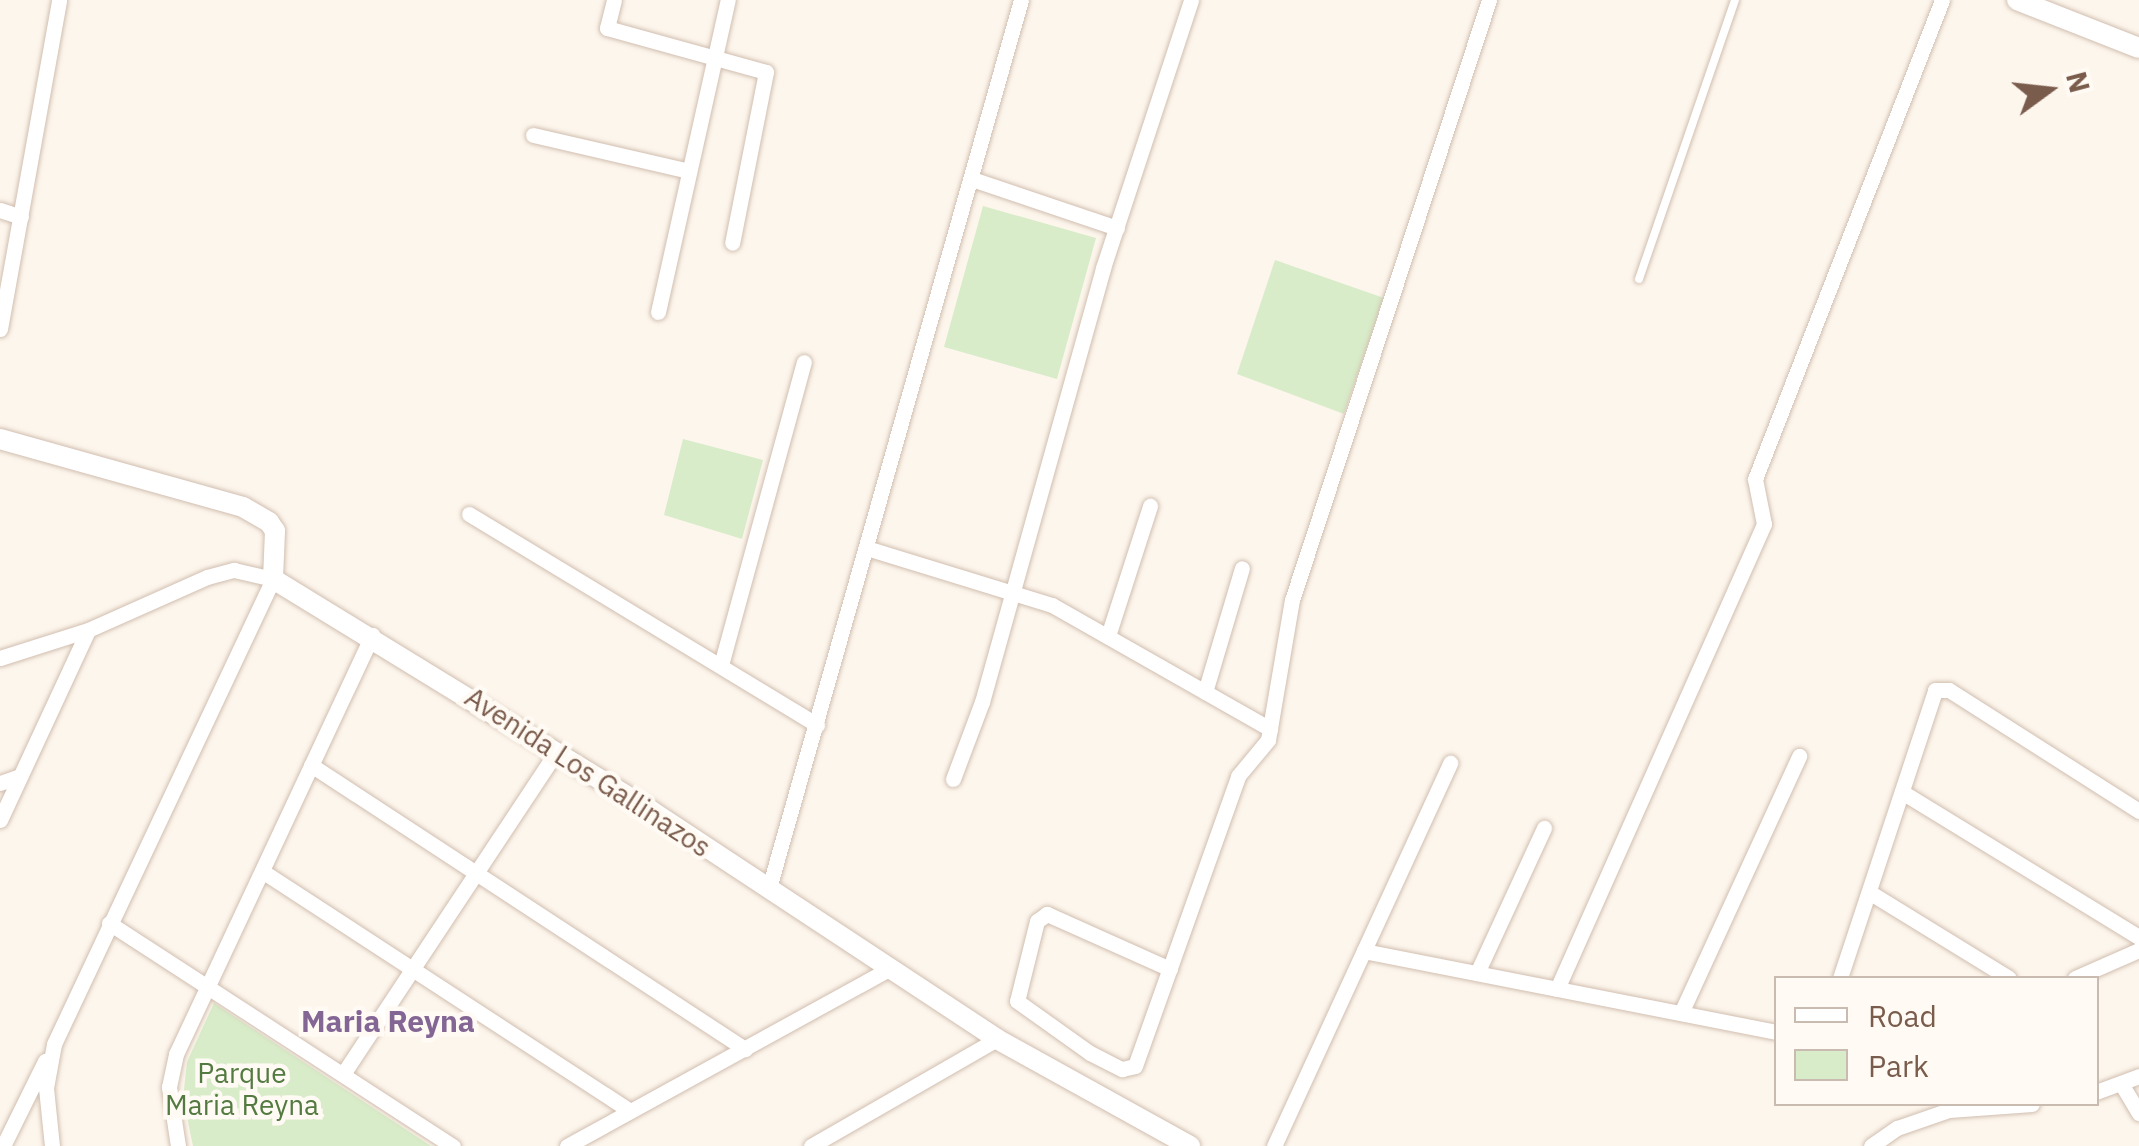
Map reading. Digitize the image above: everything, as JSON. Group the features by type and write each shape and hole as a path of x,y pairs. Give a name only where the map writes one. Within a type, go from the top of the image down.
{"street":[{"path":"0,329 59,0"},
{"path":"614,0 607,28 766,72 769,78 732,243"},
{"path":"658,312 728,0"},
{"path":"770,884 870,549 1022,0"},
{"path":"953,779 1117,228 1191,0"},
{"path":"1170,968 1060,914 1048,914 1037,921 1017,1000 1090,1052 1129,1070 1170,968 1238,776 1270,729 1292,600 1320,507 1490,0"},
{"path":"1558,989 1764,524 1754,479 1942,0"},
{"path":"2017,0 2139,48"},
{"path":"533,136 688,171"},
{"path":"972,179 1117,228"},
{"path":"0,210 20,217"},
{"path":"722,666 804,362"},
{"path":"0,439 243,507 275,531 273,580 3,1146"},
{"path":"1108,636 1150,506"},
{"path":"470,514 817,725"},
{"path":"870,549 1011,590 1108,636 1270,729"},
{"path":"1205,692 1242,568"},
{"path":"0,658 88,630 206,577 234,570 273,580"},
{"name":"Avenida Los Gallinazos","path":"273,580 372,635 770,884 997,1039 1190,1146"},
{"path":"0,820 88,630"},
{"path":"178,1146 169,1087 176,1054 372,635"},
{"path":"1841,976 1935,690 1948,690 2139,811"},
{"path":"343,1074 556,751"},
{"path":"1681,1014 1799,756"},
{"path":"1274,1146 1450,763"},
{"path":"311,765 745,1049"},
{"path":"0,783 20,776"},
{"path":"1902,792 2139,938"},
{"path":"1477,973 1544,828"},
{"path":"262,870 630,1111"},
{"path":"1869,892 2005,976"},
{"path":"110,923 453,1146"},
{"path":"2080,976 2139,950"},
{"path":"1364,951 1774,1032"},
{"path":"567,1146 891,968"},
{"path":"812,1146 997,1039"},
{"path":"52,1146 46,1088 54,1044"},
{"path":"2099,1091 2139,1076"},
{"path":"2122,1085 2139,1114"},
{"path":"1870,1146 1897,1128 1949,1110 2004,1106"}],"lane":[{"path":"1639,279 1734,0"}],"green space":[{"path":"983,206 1096,238 1057,379 944,347"},
{"path":"1275,260 1384,298 1344,414 1237,374"},
{"path":"683,439 763,460 742,539 664,515"},
{"name":"Parque Maria Reyna","path":"214,1003 431,1146 193,1146 183,1098 187,1062"}],"district":[{"name":"Maria Reyna","path":"388,1021"}]}
